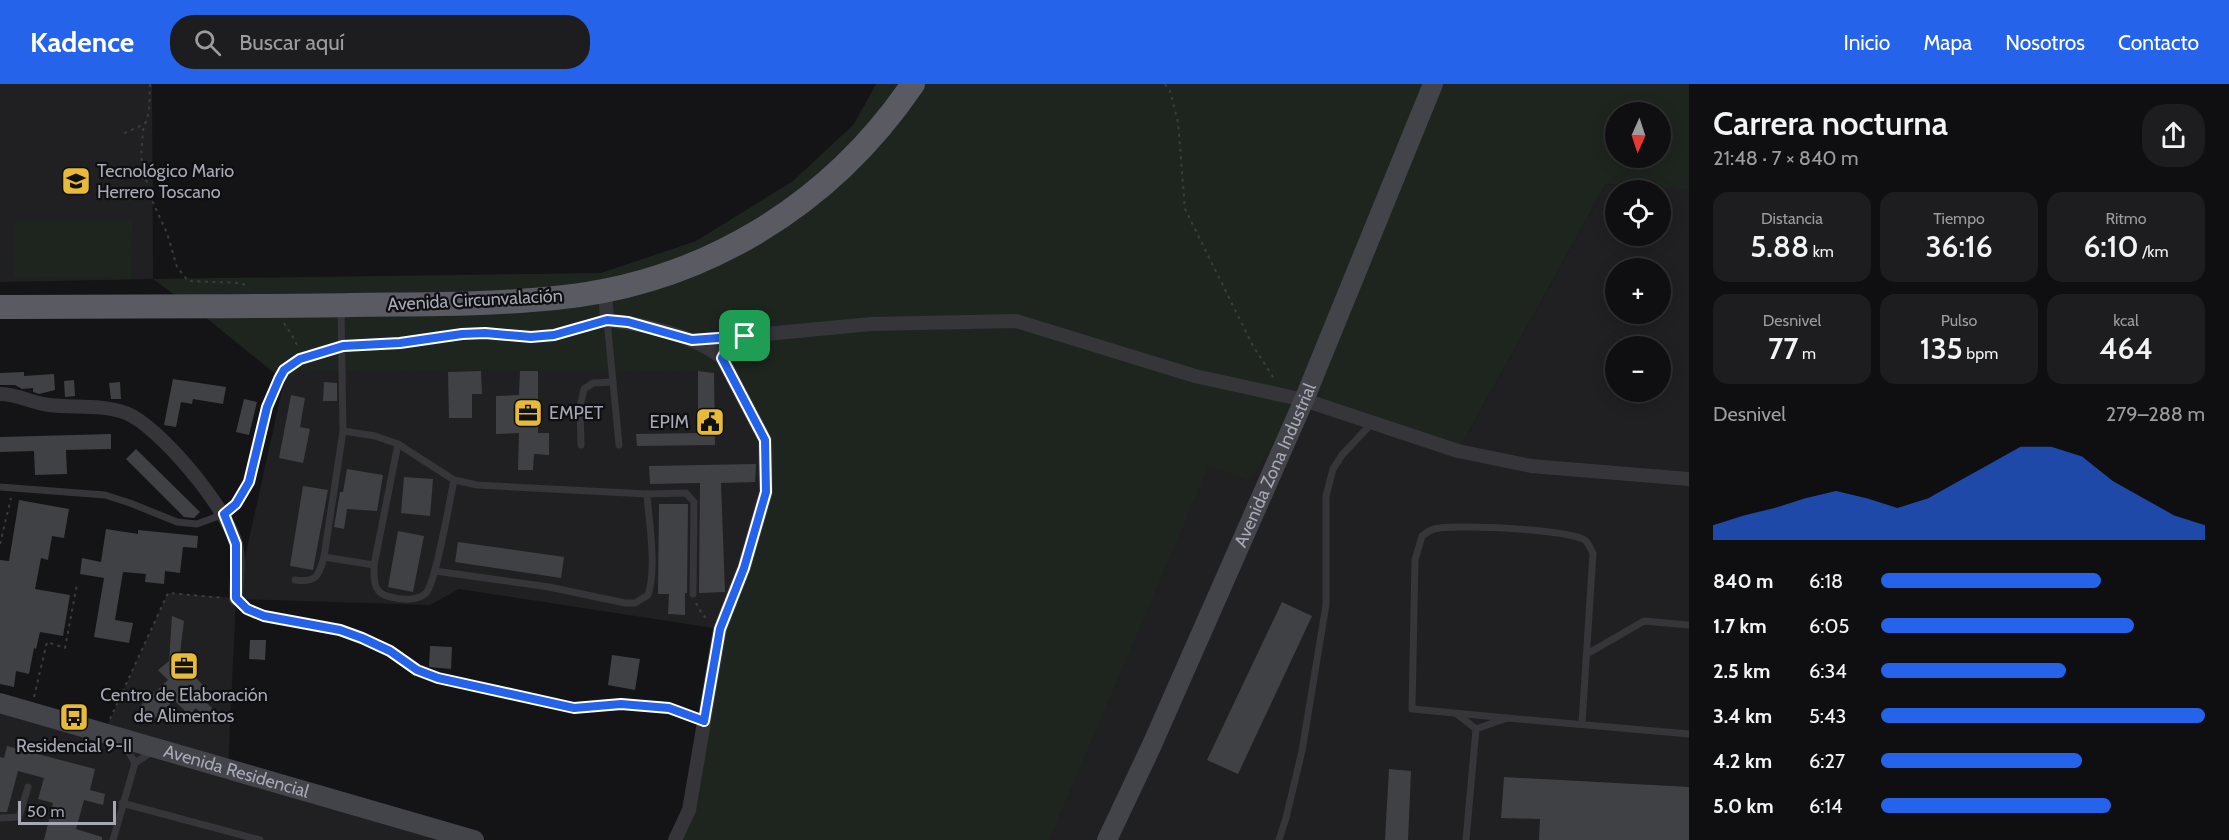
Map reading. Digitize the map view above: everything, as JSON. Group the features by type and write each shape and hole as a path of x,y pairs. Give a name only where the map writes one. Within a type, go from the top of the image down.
{"highway":[{"name":"Avenida Circunvalación","path":"3,302 341,305 513,302 604,290 663,276 730,247 779,218 841,170 873,138 913,84"}],"main road":[{"name":"Avenida Zona Industrial","path":"1107,840 1151,747 1304,400 1433,84"},
{"name":"Avenida Residencial","path":"0,703 474,840"}],"street":[{"path":"604,290 607,320 628,322 692,340 710,348 722,358 765,440 766,492 744,568 720,629 689,810 675,840"},
{"path":"692,340 872,324 1016,321 1195,375 1304,400 1458,451 1531,466 1689,479"},
{"path":"722,358 729,345 745,336"},
{"path":"0,394 15,395 49,405 108,409 136,418 183,461 224,514 236,544 236,598"}],"lane":[{"path":"294,580 311,580 317,577 324,556 344,431 341,305"},
{"path":"0,487 105,495 186,524 197,524 224,514 236,504 249,482 267,407 279,379 284,370 300,359 343,346 383,345 473,333 531,337 554,335 607,320 619,445"},
{"path":"581,445 580,407 584,388 593,383 613,382"},
{"path":"1279,840 1302,751 1326,605 1326,496 1333,469 1342,455 1372,423"},
{"path":"344,431 375,436 398,444 454,480 477,485 647,494 686,493 694,502 693,594"},
{"path":"398,444 374,565 376,590 383,596 420,597 427,592 435,570 454,480"},
{"path":"435,570 635,603 648,595 651,586 647,494"},
{"path":"1582,723 1593,553 1586,541 1574,536 1544,531 1455,527 1432,529 1422,536 1415,560 1412,709 1689,734"},
{"path":"324,556 374,565"},
{"path":"236,598 247,609 264,616 340,630 362,638 390,651 417,670 438,678 574,708 621,704 669,708 704,721"},
{"path":"1587,654 1644,621 1689,625"},
{"path":"1456,713 1476,729"},
{"path":"1476,729 1507,718"},
{"path":"1466,840 1476,729"},
{"path":"112,735 135,763"},
{"path":"113,840 135,763 158,747"},
{"path":"0,818 19,817 28,787"},
{"path":"122,803 260,840"}],"path":[{"path":"150,84 149,112 144,124 141,157 150,196 167,233 177,267 188,281 241,283 251,289 293,337 298,345 300,359"},
{"path":"1165,84 1170,92 1178,122 1185,209 1253,346 1275,380"},
{"path":"124,133 144,124"},
{"path":"0,544 13,488"},
{"path":"31,712 47,642 65,648 77,584"},
{"path":"112,735 168,593 236,598"},
{"path":"693,594 702,614 720,629"}],"shaded area":[{"name":"Tecnológico Mario Herrero Toscano","path":"0,84 152,84 153,279 0,282"},
{"path":"876,84 1689,84 1689,190 1671,189 1671,180 1605,180 1605,186 1458,451 1304,400 1248,481 1209,465 1049,840 675,840 689,810 720,629 756,528 765,440 728,371 300,370 284,381 205,317 153,279 601,273 696,241 793,181 854,124"},
{"path":"1605,186 1605,246 1671,246 1671,188 1689,189 1689,840 675,840 689,810 720,629 459,589 430,605 236,599 228,768 474,840 0,840 0,703 104,733 168,593 236,598 284,381 292,364 1016,321 1458,451"},
{"path":"15,220 132,221 131,279 14,277"}],"building":[{"path":"481,371 482,394 472,394 472,418 449,418 448,372"},
{"path":"520,371 538,371 538,433 549,433 549,455 534,454 533,470 518,470 519,433 496,434 496,396 519,395"},
{"path":"698,371 714,373 715,445 637,446 636,434 698,433"},
{"path":"24,372 24,376 54,374 55,390 39,394 33,392 33,388 22,389 15,385 0,385 0,373"},
{"path":"173,379 226,387 223,404 193,399 192,404 181,402 176,427 164,425"},
{"path":"74,380 75,396 65,397 64,381"},
{"path":"120,382 121,399 111,399 109,383"},
{"path":"324,382 337,383 337,401 323,401"},
{"path":"291,395 305,398 300,427 310,429 303,463 279,458"},
{"path":"244,399 257,402 249,435 236,432"},
{"path":"111,434 111,449 66,450 67,474 35,475 34,451 0,452 0,437"},
{"path":"136,449 200,512 194,518 184,517 126,459"},
{"path":"756,464 755,482 721,483 725,592 699,593 700,483 650,484 649,466"},
{"path":"347,469 383,475 377,511 347,509 344,529 334,527 340,492 343,492"},
{"path":"404,477 433,479 430,516 401,513"},
{"path":"303,486 328,490 313,570 290,566"},
{"path":"19,500 69,509 64,538 52,536 48,560 41,558 35,589 70,595 63,636 40,632 29,674 16,671 14,687 0,684 0,560 9,561"},
{"path":"659,504 688,504 685,615 668,614 669,594 658,594"},
{"path":"106,529 138,534 138,530 198,536 197,548 183,547 180,573 165,571 164,584 145,582 146,574 123,572 115,620 133,623 129,643 94,637 104,578 80,574 82,558 101,562"},
{"path":"398,531 424,536 413,592 388,587"},
{"path":"458,542 564,557 561,578 455,562"},
{"path":"1282,602 1312,616 1238,774 1207,760"},
{"path":"172,616 184,621 179,661 214,696 207,703 219,715 210,723 196,708 189,715 174,700 151,722 138,708 168,680 158,670 169,661"},
{"path":"250,640 266,640 265,660 249,659"},
{"path":"430,646 452,647 451,669 429,667"},
{"path":"612,655 640,659 635,690 608,685"},
{"path":"7,746 95,769 90,790 105,794 103,805 84,800 76,829 102,837 102,840 44,840 53,803 38,799 44,778 18,771 7,812 0,812 0,757 4,758"},
{"path":"1389,769 1411,771 1408,840 1385,840"},
{"path":"1504,777 1689,787 1689,840 1539,840 1540,819 1501,818"}],"place":[{"name":"Tecnológico Mario Herrero Toscano","path":"76,181"},
{"name":"EMPET","path":"528,413"},
{"name":"EPIM","path":"710,422"},
{"name":"Centro de Elaboración de Alimentos","path":"184,666"},
{"name":"Residencial 9-II","path":"74,717"}],"route":[{"path":"607,320 628,322 692,340 745,336 729,345 722,358 765,440 766,492 744,568 720,629 704,721 669,708 605,704 590,708 574,708 438,678 417,670 390,651 362,638 318,625 264,616 247,609 236,598 236,544 224,514 236,504 249,482 267,407 279,379 284,370 300,359 343,346 375,346 462,334 485,333 531,337 554,335 607,320"}]}
